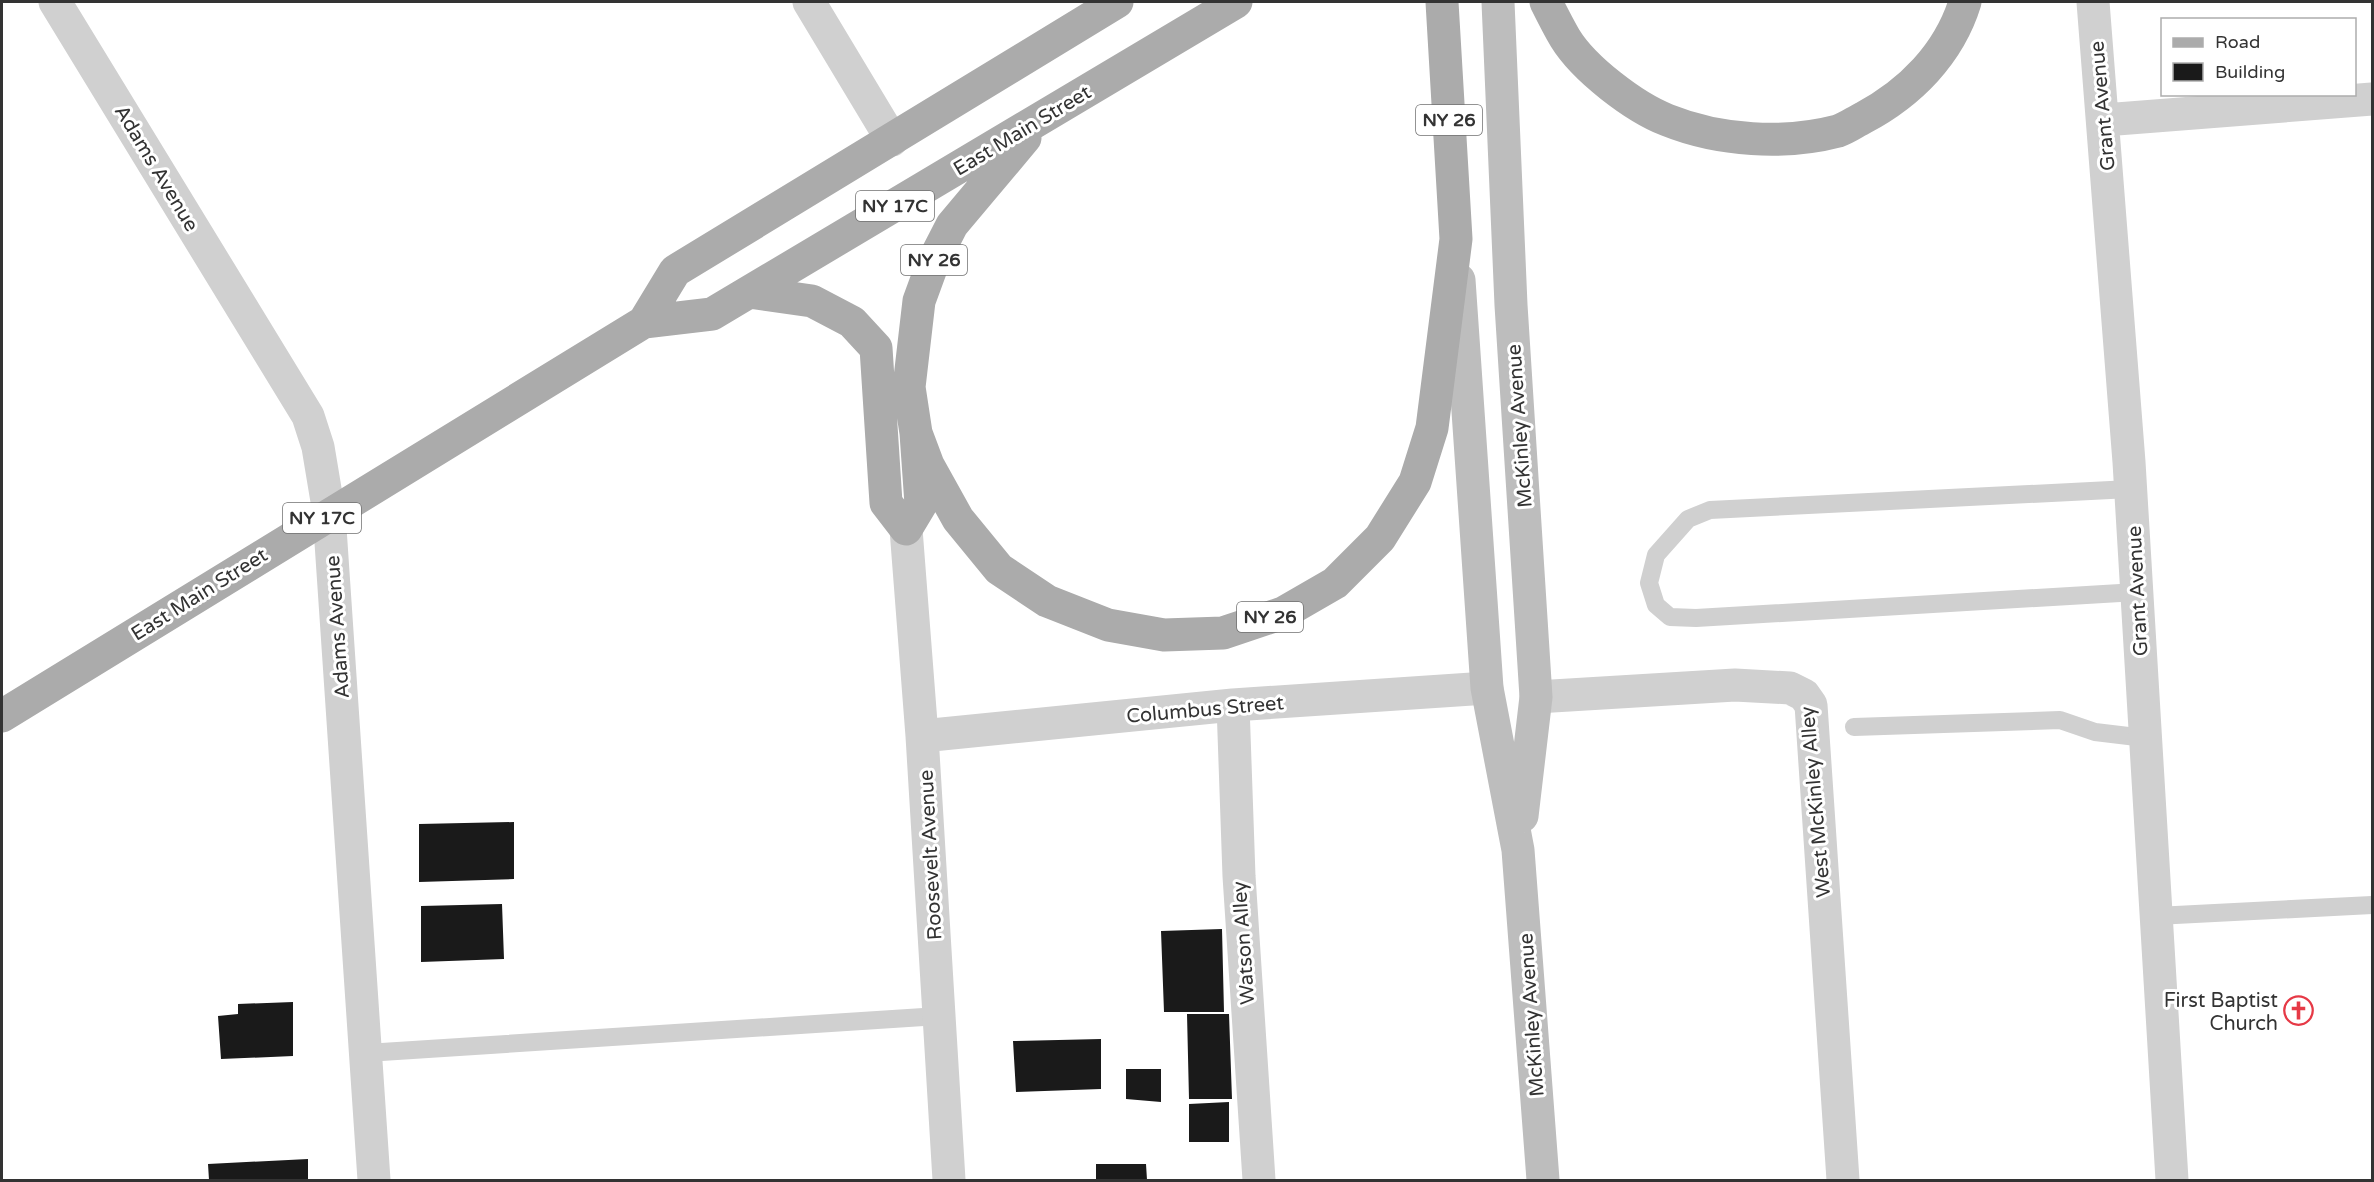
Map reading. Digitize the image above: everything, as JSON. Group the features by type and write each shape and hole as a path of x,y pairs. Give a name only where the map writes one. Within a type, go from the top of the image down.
{"main road":[{"name":"East Main Street","path":"2,716 329,513 644,322 712,314 1236,2"},
{"name":"NY 26","path":"1040,120 952,225 934,260 919,301 909,387 916,433 928,465 958,519 999,569 1047,601 1108,625 1164,635 1223,633 1282,613 1335,583 1380,538 1415,482 1432,428 1456,239 1442,2"},
{"path":"1546,2 1566,40 1596,72 1629,99 1666,120 1702,131 1748,138 1804,137 1840,130 1880,109 1914,84 1945,46 1965,2"},
{"name":"East Main Street","path":"644,322 675,272 892,140 1107,5"},
{"path":"749,292 812,301 852,322 876,348 886,502 906,529 921,504 916,433"}],"street":[{"name":"Adams Avenue","path":"55,2 308,416 318,447 329,513 374,1180"},
{"path":"809,2 892,140"},
{"name":"McKinley Avenue","path":"1498,2 1511,305 1536,697 1518,850"},
{"name":"Grant Avenue","path":"2093,2 2104,120 2137,592 2172,1180"},
{"path":"2104,120 2373,99"},
{"name":"McKinley Avenue","path":"1456,239 1487,688 1518,850 1543,1180"},
{"name":"Roosevelt Avenue","path":"906,529 922,736 949,1180"},
{"name":"West McKinley Alley","path":"1536,697 1735,685 1790,688 1804,695 1811,705 1843,1180"},
{"name":"Columbus Street","path":"922,736 1233,705 1487,688"},
{"name":"Watson Alley","path":"1233,705 1239,876 1259,1180"}],"lane":[{"path":"2130,489 1710,510 1689,519 1656,555 1649,583 1656,605 1670,617 1695,618 2137,592"},
{"path":"1854,727 2060,720 2095,732 2145,738"},
{"path":"2156,916 2373,905"},
{"path":"366,1053 939,1016"}],"building":[{"path":"514,822 514,879 419,882 419,824"},
{"path":"502,904 504,959 421,962 421,906"},
{"path":"1222,929 1224,1012 1164,1012 1161,931"},
{"path":"293,1002 293,1056 221,1059 218,1016 238,1014 238,1004"},
{"path":"1187,1014 1229,1014 1232,1099 1189,1099"},
{"path":"1101,1039 1101,1089 1016,1092 1013,1041"},
{"path":"1126,1069 1161,1069 1161,1102 1126,1099"},
{"path":"1229,1102 1229,1142 1189,1142 1189,1104"},
{"path":"308,1159 308,1180 209,1180 208,1164"},
{"path":"1096,1164 1146,1164 1147,1180 1096,1180"}],"place":[{"name":"First Baptist Church","path":"2299,1011"}]}
